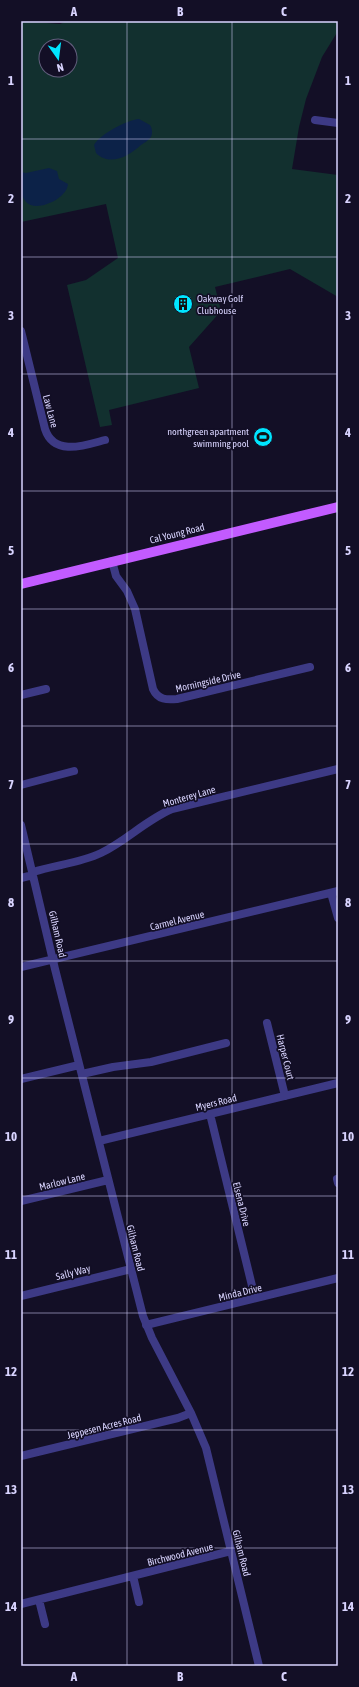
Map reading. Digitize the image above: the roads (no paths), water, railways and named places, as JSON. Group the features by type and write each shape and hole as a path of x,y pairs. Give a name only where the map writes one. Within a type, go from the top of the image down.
{"main road":[{"name":"Cal Young Road","path":"21,584 338,507"}],"street":[{"path":"315,120 338,123"},
{"name":"Law Lane","path":"21,331 45,430 49,438 59,445 66,447 81,446 106,440"},
{"name":"Morningside Drive","path":"112,561 116,576 127,591 135,609 153,689 161,698 169,700 177,699 310,667"},
{"path":"21,695 46,689"},
{"name":"Monterey Lane","path":"21,878 92,857 110,848 152,819 172,809 338,769"},
{"path":"21,785 74,771"},
{"name":"Gilham Road","path":"21,825 108,1180 146,1325 191,1413 206,1448 259,1666"},
{"path":"335,892 338,918"},
{"name":"Carmel Avenue","path":"21,967 335,892"},
{"name":"Harper Court","path":"267,1022 285,1096"},
{"path":"82,1074 113,1067 151,1062 226,1043"},
{"path":"21,1079 80,1065"},
{"name":"Myers Road","path":"99,1141 338,1083"},
{"name":"Elsena Drive","path":"210,1114 256,1298"},
{"name":"Marlow Lane","path":"21,1201 108,1180"},
{"name":"Sally Way","path":"21,1296 131,1269"},
{"name":"Minda Drive","path":"146,1325 338,1278"},
{"name":"Jeppesen Acres Road","path":"21,1456 178,1418 191,1413"},
{"name":"Birchwood Avenue","path":"21,1604 231,1552"},
{"path":"133,1576 139,1602"},
{"path":"39,1600 45,1624"}],"water":[{"path":"139,119 150,125 152,135 148,140 131,153 113,160 101,157 96,153 94,145 102,136 121,125"},
{"path":"49,168 57,171 59,179 68,184 66,190 62,195 50,203 37,206 31,205 26,202 22,195 21,172 26,173"}],"place":[{"name":"Oakway Golf Clubhouse","path":"183,304"},
{"name":"northgreen apartment swimming pool","path":"263,437"}]}
